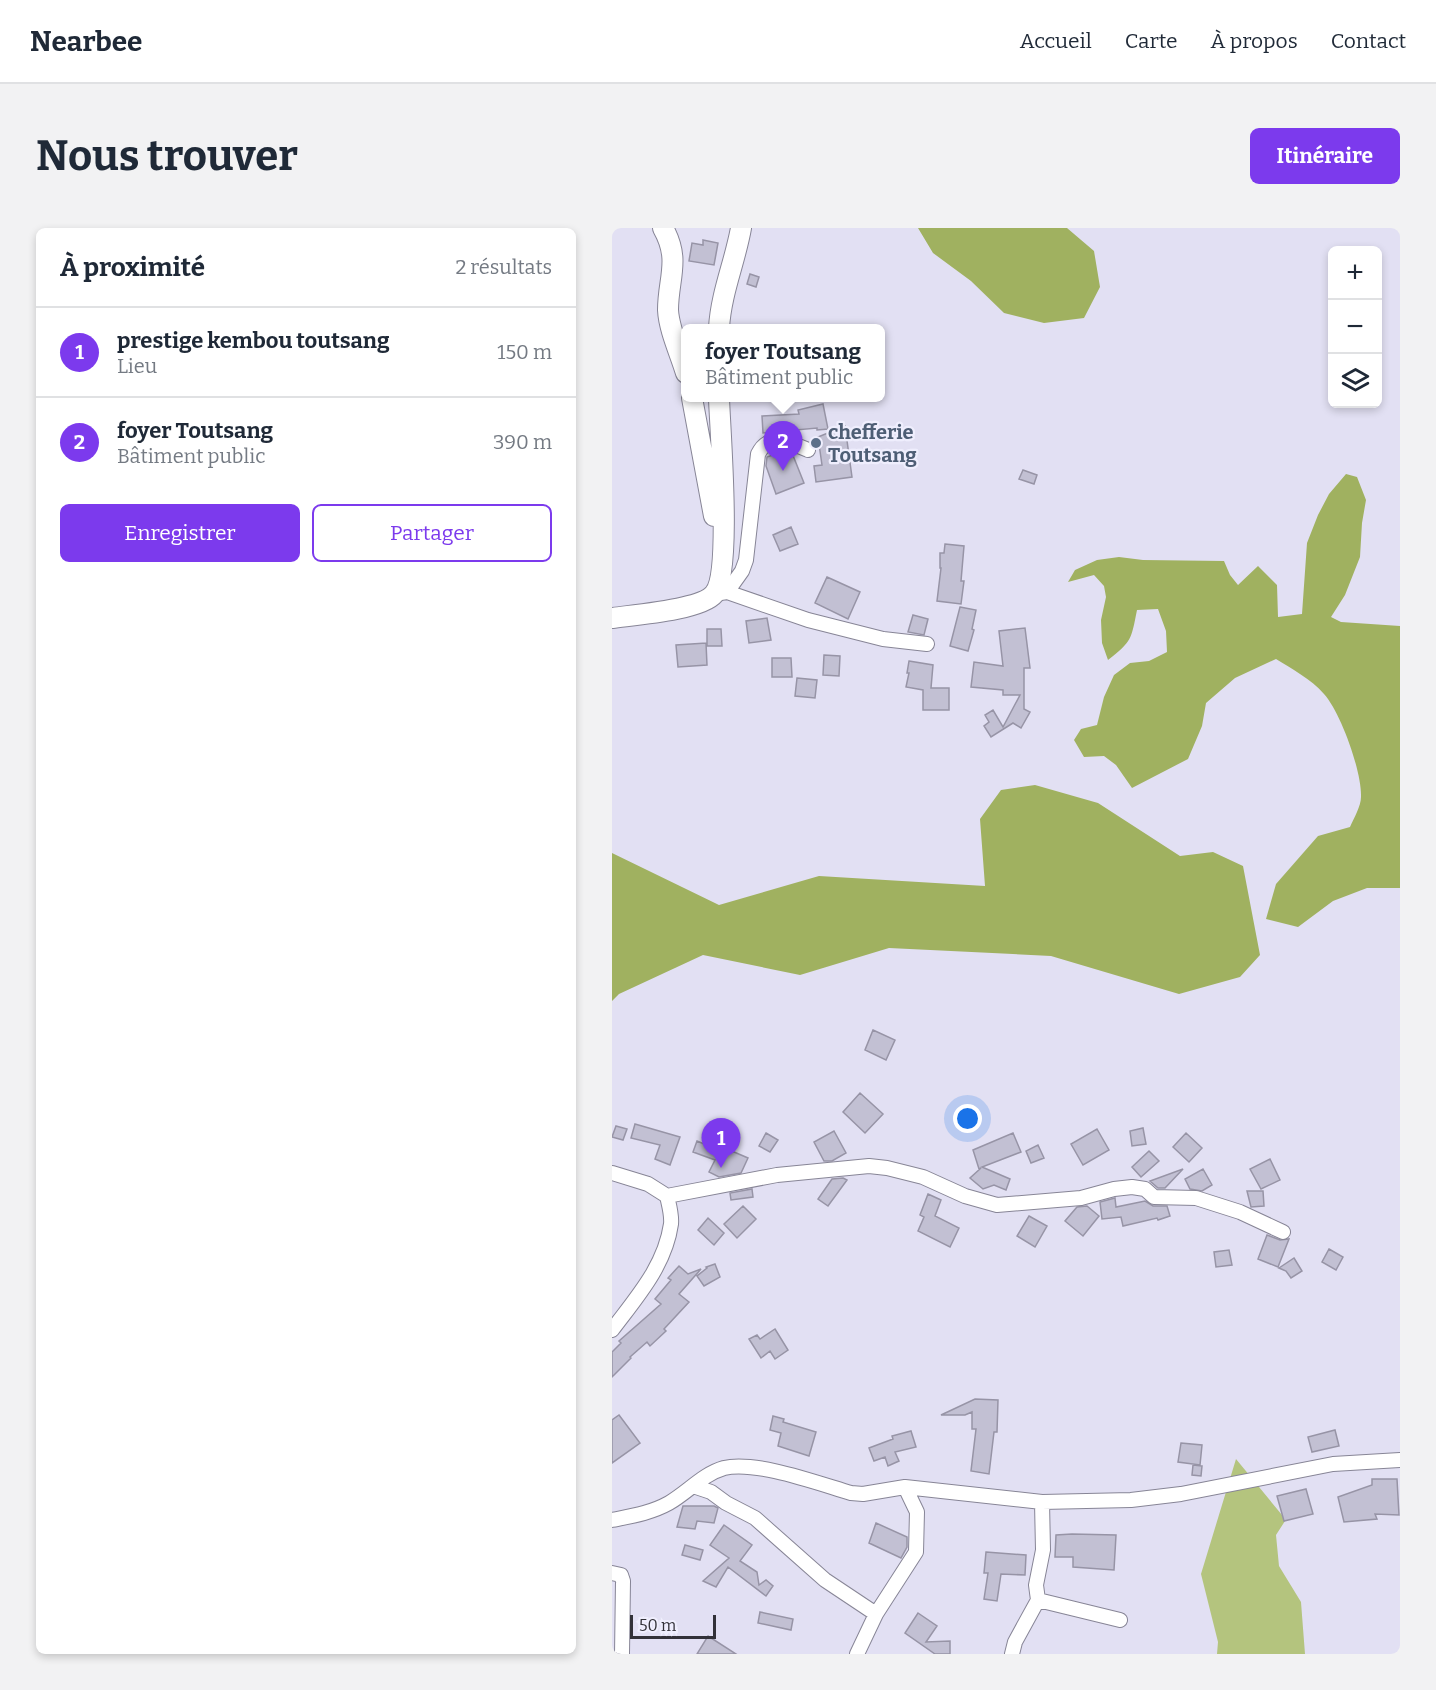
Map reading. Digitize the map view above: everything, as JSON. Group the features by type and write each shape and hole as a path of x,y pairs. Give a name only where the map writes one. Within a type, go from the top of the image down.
{"street":[{"path":"663,228 670,243 673,263 668,312 681,356"},
{"path":"720,324 724,290 741,228"},
{"path":"693,402 723,563"},
{"path":"719,402 724,520 720,593"},
{"path":"612,618 688,607 720,593 742,571 746,560 758,454 762,446 772,441 788,441 808,450"},
{"path":"720,593 872,637 927,645"},
{"path":"612,1173 648,1184 667,1196 777,1175 869,1166 923,1177 965,1196 997,1205 1081,1198 1132,1186 1145,1189 1154,1197 1196,1198 1240,1212 1283,1233"},
{"path":"612,1330 651,1279 666,1245 672,1222 667,1196"},
{"path":"612,1520 651,1512 671,1502 706,1476 725,1468 741,1466 778,1472 851,1493 862,1494 905,1487 1042,1502 1141,1499 1181,1494 1333,1464 1400,1460"},
{"path":"693,1486 711,1492 726,1503 755,1518 825,1580 876,1614"},
{"path":"857,1654 876,1614 916,1552 917,1512 905,1487"},
{"path":"1012,1654 1015,1642 1038,1600 1036,1586 1043,1550 1042,1502"},
{"path":"612,1573 621,1575 623,1581 622,1654"},
{"path":"1038,1600 1120,1620"}],"green space":[{"path":"918,228 1067,228 1094,251 1100,287 1084,318 1044,323 1004,313 971,281 933,253"},
{"path":"1346,474 1357,477 1366,500 1360,557 1345,595 1331,617 1341,622 1400,626 1400,888 1367,888 1333,901 1298,927 1266,919 1276,884 1318,836 1350,827 1361,801 1354,758 1331,703 1313,684 1276,659 1235,678 1206,703 1202,726 1188,759 1132,788 1116,765 1104,756 1084,757 1074,740 1081,729 1097,725 1104,697 1114,675 1130,663 1149,661 1167,652 1166,631 1158,609 1137,610 1129,639 1108,660 1102,643 1101,620 1106,597 1104,586 1094,575 1068,582 1075,570 1097,560 1119,557 1143,560 1224,561 1230,575 1238,585 1258,566 1277,585 1278,617 1302,614 1307,543 1329,494"},
{"path":"1035,785 1098,803 1180,856 1213,852 1243,866 1260,955 1240,977 1179,994 1051,956 889,948 800,975 703,955 619,994 612,1001 612,853 719,905 819,876 985,886 980,819 1001,790"},
{"path":"1236,1459 1285,1521 1276,1535 1279,1566 1301,1602 1305,1654 1217,1654 1218,1642 1201,1574"}],"building":[{"path":"703,240 718,243 714,265 689,261 692,243 703,245"},
{"path":"750,274 759,277 756,287 747,284"},
{"path":"823,404 828,429 763,433 762,416 799,414 798,410"},
{"path":"845,426 852,477 816,482 814,466 822,465 818,437"},
{"path":"784,451 792,453 804,483 776,494 766,466 767,457"},
{"path":"1023,470 1037,475 1034,484 1019,479"},
{"path":"791,527 798,544 780,551 773,535"},
{"path":"945,544 964,546 961,581 964,581 961,604 937,601 941,568 940,553 944,553"},
{"path":"827,577 860,592 848,619 815,603"},
{"path":"960,607 976,610 972,629 974,630 968,651 950,646"},
{"path":"913,615 928,619 924,635 908,632"},
{"path":"767,618 771,640 749,643 746,621"},
{"path":"1025,628 1030,668 1024,668 1024,709 1030,712 1021,728 1013,723 991,737 984,726 989,722 985,715 993,710 1003,727 1020,695 1003,695 1003,690 971,687 974,662 1003,666 999,631"},
{"path":"707,629 721,629 722,646 707,646"},
{"path":"706,643 707,665 678,667 676,645"},
{"path":"824,655 840,656 839,676 823,675"},
{"path":"772,658 791,658 792,677 772,677"},
{"path":"909,661 933,665 931,688 949,688 949,710 923,710 923,690 906,687"},
{"path":"797,678 817,680 815,698 795,696"},
{"path":"873,1030 895,1040 886,1060 865,1050"},
{"path":"860,1093 883,1114 865,1133 843,1112"},
{"path":"635,1124 680,1137 670,1165 655,1159 660,1145 631,1138"},
{"path":"616,1126 627,1129 623,1140 612,1137"},
{"path":"1143,1128 1146,1144 1132,1146 1130,1131"},
{"path":"1097,1129 1109,1150 1083,1165 1071,1144"},
{"path":"834,1131 846,1153 832,1161 824,1161 814,1142"},
{"path":"766,1133 778,1140 770,1152 759,1146"},
{"path":"1013,1133 1021,1152 982,1167 1010,1179 1006,1190 994,1185 983,1189 970,1178 981,1168 979,1169 973,1150"},
{"path":"1186,1133 1202,1148 1189,1162 1173,1147"},
{"path":"697,1141 718,1150 720,1146 748,1158 741,1173 719,1177 709,1172 715,1160 693,1152"},
{"path":"1038,1145 1044,1158 1031,1163 1026,1151"},
{"path":"1149,1151 1159,1161 1141,1177 1132,1167"},
{"path":"1270,1159 1280,1180 1261,1189 1250,1169"},
{"path":"1183,1169 1165,1188 1158,1188 1150,1181"},
{"path":"1203,1169 1212,1185 1202,1191 1190,1189 1185,1179"},
{"path":"832,1179 847,1180 828,1206 818,1199"},
{"path":"752,1189 753,1197 731,1200 730,1193"},
{"path":"1247,1191 1263,1191 1264,1206 1251,1207"},
{"path":"928,1194 941,1200 935,1216 959,1228 950,1247 918,1231 924,1217 920,1215"},
{"path":"1115,1198 1116,1207 1145,1201 1153,1206 1167,1206 1170,1216 1123,1226 1121,1217 1102,1219 1100,1202"},
{"path":"743,1206 756,1219 737,1238 724,1224"},
{"path":"1087,1206 1099,1216 1083,1236 1065,1221 1077,1207"},
{"path":"1029,1216 1047,1226 1035,1247 1017,1236"},
{"path":"708,1218 724,1233 714,1245 698,1230"},
{"path":"1267,1235 1280,1240 1289,1239 1278,1267 1258,1259"},
{"path":"1329,1249 1343,1257 1336,1270 1322,1262"},
{"path":"1229,1250 1232,1265 1216,1267 1214,1252"},
{"path":"1294,1258 1302,1271 1291,1278 1286,1271 1279,1268"},
{"path":"715,1264 720,1277 704,1286 697,1276 706,1267"},
{"path":"679,1266 688,1274 701,1269 679,1294 689,1302 664,1329 666,1331 650,1346 647,1342 612,1377 612,1352 621,1343 619,1341 661,1304 655,1299 671,1280 668,1278"},
{"path":"775,1329 788,1350 775,1359 770,1351 761,1358 749,1339 757,1335 760,1339"},
{"path":"975,1399 998,1400 997,1432 994,1432 989,1474 971,1471 976,1429 972,1429 972,1412 965,1415 941,1415"},
{"path":"619,1415 640,1443 612,1463 612,1420"},
{"path":"773,1416 784,1419 783,1422 816,1432 809,1456 778,1446 781,1433 770,1430"},
{"path":"1335,1430 1339,1446 1312,1452 1308,1437"},
{"path":"911,1431 916,1447 895,1452 899,1461 888,1466 885,1457 874,1461 869,1448 893,1439 892,1436"},
{"path":"1181,1443 1202,1445 1200,1465 1178,1462"},
{"path":"1193,1465 1202,1466 1201,1476 1192,1475"},
{"path":"1372,1479 1397,1479 1399,1515 1375,1514 1377,1519 1344,1522 1338,1497 1372,1485"},
{"path":"1306,1489 1313,1514 1284,1521 1277,1496"},
{"path":"683,1506 718,1508 714,1523 697,1521 695,1529 677,1527"},
{"path":"876,1523 907,1537 907,1547 901,1558 869,1543"},
{"path":"724,1525 752,1545 740,1561 757,1572 759,1585 766,1580 773,1586 766,1596 728,1567 716,1587 703,1581 729,1558 710,1545"},
{"path":"1056,1535 1116,1535 1114,1570 1073,1567 1073,1557 1055,1557"},
{"path":"685,1545 703,1550 700,1560 682,1555"},
{"path":"986,1552 1026,1555 1025,1575 1001,1574 997,1601 984,1599 988,1573 984,1573"},
{"path":"760,1612 793,1619 791,1630 758,1623"},
{"path":"918,1613 937,1626 926,1642 950,1641 950,1654 935,1654 905,1633"},
{"path":"708,1636 736,1654 697,1654"}],"place":[{"name":"chefferie Toutsang","path":"816,443"},
{"name":"foyer Toutsang","path":"783,471"},
{"name":"prestige kembou toutsang","path":"721,1168"}]}
